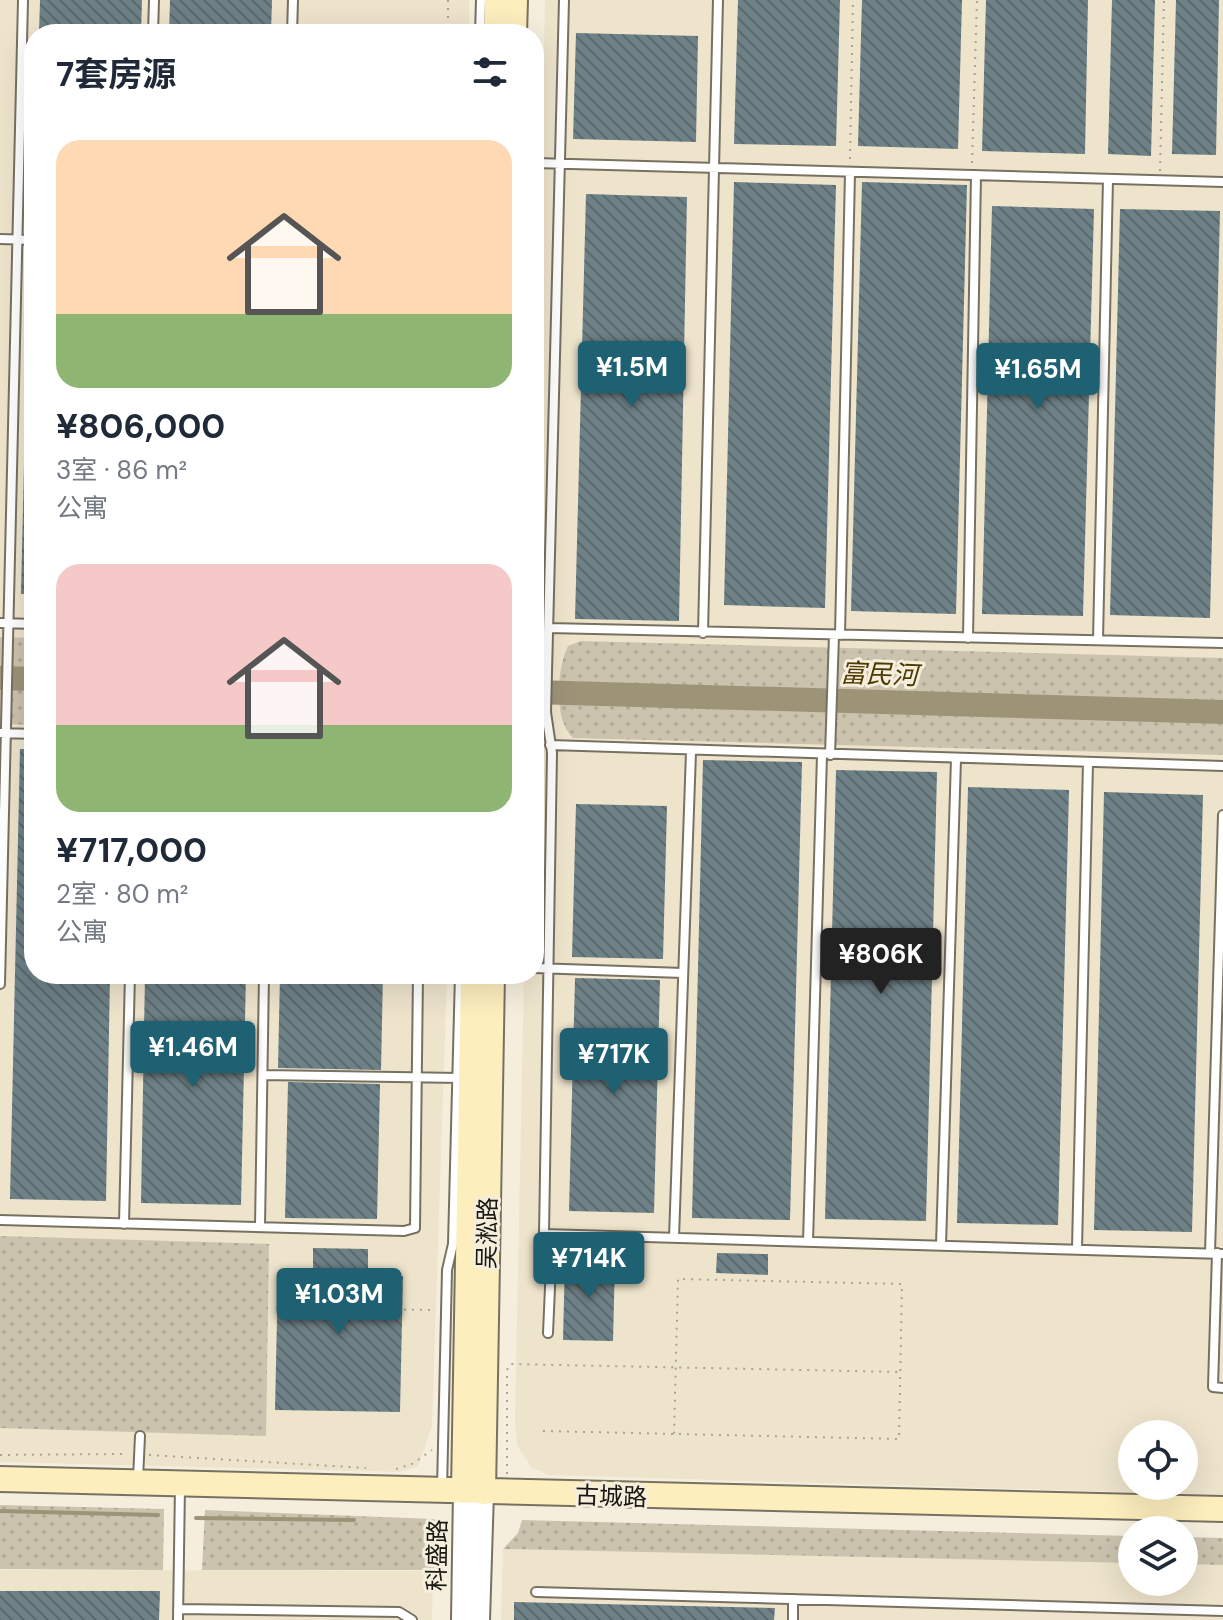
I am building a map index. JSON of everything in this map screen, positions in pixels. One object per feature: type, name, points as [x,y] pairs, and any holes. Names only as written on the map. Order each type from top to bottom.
[{"type":"main road","points":[[496,24],[497,0]]},
{"type":"main road","points":[[514,24],[515,0]]},
{"type":"main road","name":"吴淞路","points":[[469,1496],[473,984]]},
{"type":"main road","name":"吴淞路","points":[[473,1078],[490,984]]},
{"type":"main road","name":"古城路","points":[[0,1479],[138,1483],[180,1490]]},
{"type":"main road","name":"古城路","points":[[0,1491],[180,1490],[1223,1509]]},
{"type":"main road","name":"古城路","points":[[469,1496],[1223,1520]]},
{"type":"street","name":"科盛路","points":[[462,1620],[469,1496]]},
{"type":"street","name":"科盛路","points":[[469,1496],[479,1620]]},
{"type":"lane","points":[[0,984],[4,734],[8,706],[9,642],[5,623],[23,0]]},
{"type":"lane","points":[[153,24],[154,0]]},
{"type":"lane","points":[[292,24],[293,0]]},
{"type":"lane","points":[[480,24],[481,0]]},
{"type":"lane","points":[[548,1333],[551,1265],[544,1234],[550,745],[546,712],[564,0]]},
{"type":"lane","points":[[703,633],[718,0]]},
{"type":"lane","points":[[544,163],[1223,182]]},
{"type":"lane","points":[[808,1242],[826,755],[831,730],[837,635],[850,172]]},
{"type":"lane","points":[[968,638],[974,175]]},
{"type":"lane","points":[[1098,640],[1108,179]]},
{"type":"lane","points":[[0,239],[24,240]]},
{"type":"lane","points":[[548,628],[1223,643]]},
{"type":"lane","points":[[550,745],[691,752],[1223,766]]},
{"type":"lane","points":[[674,1238],[691,752]]},
{"type":"lane","points":[[941,1245],[956,759]]},
{"type":"lane","points":[[1077,1249],[1088,762]]},
{"type":"lane","points":[[1223,815],[1213,1387],[1223,1388]]},
{"type":"lane","points":[[544,968],[683,973]]},
{"type":"lane","points":[[124,1224],[130,984]]},
{"type":"lane","points":[[260,1227],[264,984]]},
{"type":"lane","points":[[0,1220],[404,1231],[415,1228],[418,984]]},
{"type":"lane","points":[[461,984],[473,1078],[453,1244],[447,1270],[443,1447],[469,1496]]},
{"type":"lane","points":[[263,1075],[473,1078]]},
{"type":"lane","points":[[544,1234],[1217,1253]]},
{"type":"lane","points":[[138,1483],[140,1436]]},
{"type":"lane","points":[[178,1620],[180,1490]]},
{"type":"lane","points":[[536,1592],[1223,1611]]},
{"type":"lane","points":[[793,1599],[793,1620]]},
{"type":"lane","points":[[178,1609],[399,1612],[412,1620]]},
{"type":"lane","points":[[1175,1620],[1176,1610]]},
{"type":"path","points":[[448,0],[448,24]]},
{"type":"path","points":[[850,172],[853,0]]},
{"type":"path","points":[[974,175],[977,0]]},
{"type":"path","points":[[1160,180],[1164,0]]},
{"type":"path","points":[[543,1431],[674,1434],[899,1439],[902,1284],[678,1279],[674,1434]]},
{"type":"path","points":[[276,1308],[446,1310]]},
{"type":"path","points":[[469,1496],[510,1364],[901,1372]]},
{"type":"path","points":[[393,1469],[405,1467],[430,1450],[443,1447]]},
{"type":"path","points":[[0,1455],[139,1454],[372,1469]]},
{"type":"shaded area","points":[[0,0],[469,0],[469,24],[24,24],[24,984],[447,984],[432,1426],[418,1467],[399,1472],[0,1462]]},
{"type":"shaded area","points":[[545,0],[1223,0],[1223,1495],[1198,1494],[1198,1420],[1118,1420],[1118,1492],[549,1475],[531,1467],[517,1445],[524,984],[544,984]]},
{"type":"shaded area","points":[[0,637],[24,638],[24,725],[0,724]]},
{"type":"shaded area","points":[[581,641],[1223,658],[1223,755],[573,738],[562,719],[559,680],[568,646]]},
{"type":"shaded area","points":[[0,1236],[269,1244],[266,1436],[0,1428]]},
{"type":"shaded area","points":[[0,1505],[164,1509],[163,1570],[0,1569]]},
{"type":"shaded area","points":[[205,1510],[434,1519],[442,1529],[444,1570],[202,1570]]},
{"type":"shaded area","points":[[522,1520],[1118,1536],[1118,1563],[503,1549],[518,1533]]},
{"type":"shaded area","points":[[1198,1537],[1223,1538],[1223,1565],[1198,1564]]},
{"type":"shaded area","points":[[503,1549],[1118,1563],[1118,1596],[1198,1596],[1198,1564],[1223,1565],[1223,1620],[501,1620]]},
{"type":"shaded area","points":[[0,1570],[433,1571],[432,1620],[0,1620]]},
{"type":"building","points":[[40,0],[142,0],[141,24],[39,24]]},
{"type":"building","points":[[170,0],[272,0],[271,24],[169,24]]},
{"type":"building","points":[[738,0],[840,0],[836,146],[734,144]]},
{"type":"building","points":[[862,0],[962,0],[958,149],[858,146]]},
{"type":"building","points":[[986,0],[1088,0],[1085,154],[982,151]]},
{"type":"building","points":[[1112,0],[1155,0],[1151,156],[1108,154]]},
{"type":"building","points":[[1176,0],[1219,0],[1216,155],[1172,154]]},
{"type":"building","points":[[576,33],[698,36],[696,142],[573,139]]},
{"type":"building","points":[[734,182],[836,185],[825,608],[724,605]]},
{"type":"building","points":[[862,182],[967,185],[956,614],[851,611]]},
{"type":"building","points":[[586,194],[687,197],[679,621],[575,619]]},
{"type":"building","points":[[992,206],[1094,209],[1083,616],[982,614]]},
{"type":"building","points":[[1120,209],[1220,211],[1210,618],[1110,615]]},
{"type":"building","points":[[24,464],[24,594],[21,594]]},
{"type":"building","points":[[20,749],[24,749],[24,984],[110,984],[106,1201],[10,1199]]},
{"type":"building","points":[[703,760],[802,762],[790,1220],[692,1218]]},
{"type":"building","points":[[836,770],[937,772],[926,1221],[825,1219]]},
{"type":"building","points":[[968,787],[1069,790],[1058,1225],[957,1223]]},
{"type":"building","points":[[1104,792],[1203,795],[1192,1232],[1094,1230]]},
{"type":"building","points":[[576,804],[667,806],[663,959],[572,957]]},
{"type":"building","points":[[575,978],[660,980],[654,1213],[569,1211]]},
{"type":"building","points":[[145,984],[246,984],[241,1205],[141,1203]]},
{"type":"building","points":[[280,984],[383,984],[381,1070],[278,1068]]},
{"type":"building","points":[[288,1082],[380,1084],[377,1219],[285,1218]]},
{"type":"building","points":[[313,1248],[368,1249],[368,1275],[403,1276],[400,1412],[275,1410],[278,1272],[313,1273]],"holes":[[[316,1297],[364,1298],[364,1320],[315,1319]]]},
{"type":"building","points":[[717,1253],[768,1254],[768,1275],[716,1273]]},
{"type":"building","points":[[565,1258],[615,1260],[613,1341],[563,1340]]},
{"type":"building","points":[[0,1591],[160,1591],[159,1620],[0,1620]]},
{"type":"building","points":[[514,1602],[775,1608],[774,1620],[514,1620]]},
{"type":"waterway","name":"富民河","points":[[0,678],[24,679]]},
{"type":"waterway","name":"富民河","points":[[544,692],[1223,712]]},
{"type":"waterway","points":[[0,1511],[158,1515]]},
{"type":"waterway","points":[[196,1518],[354,1520]]}]
